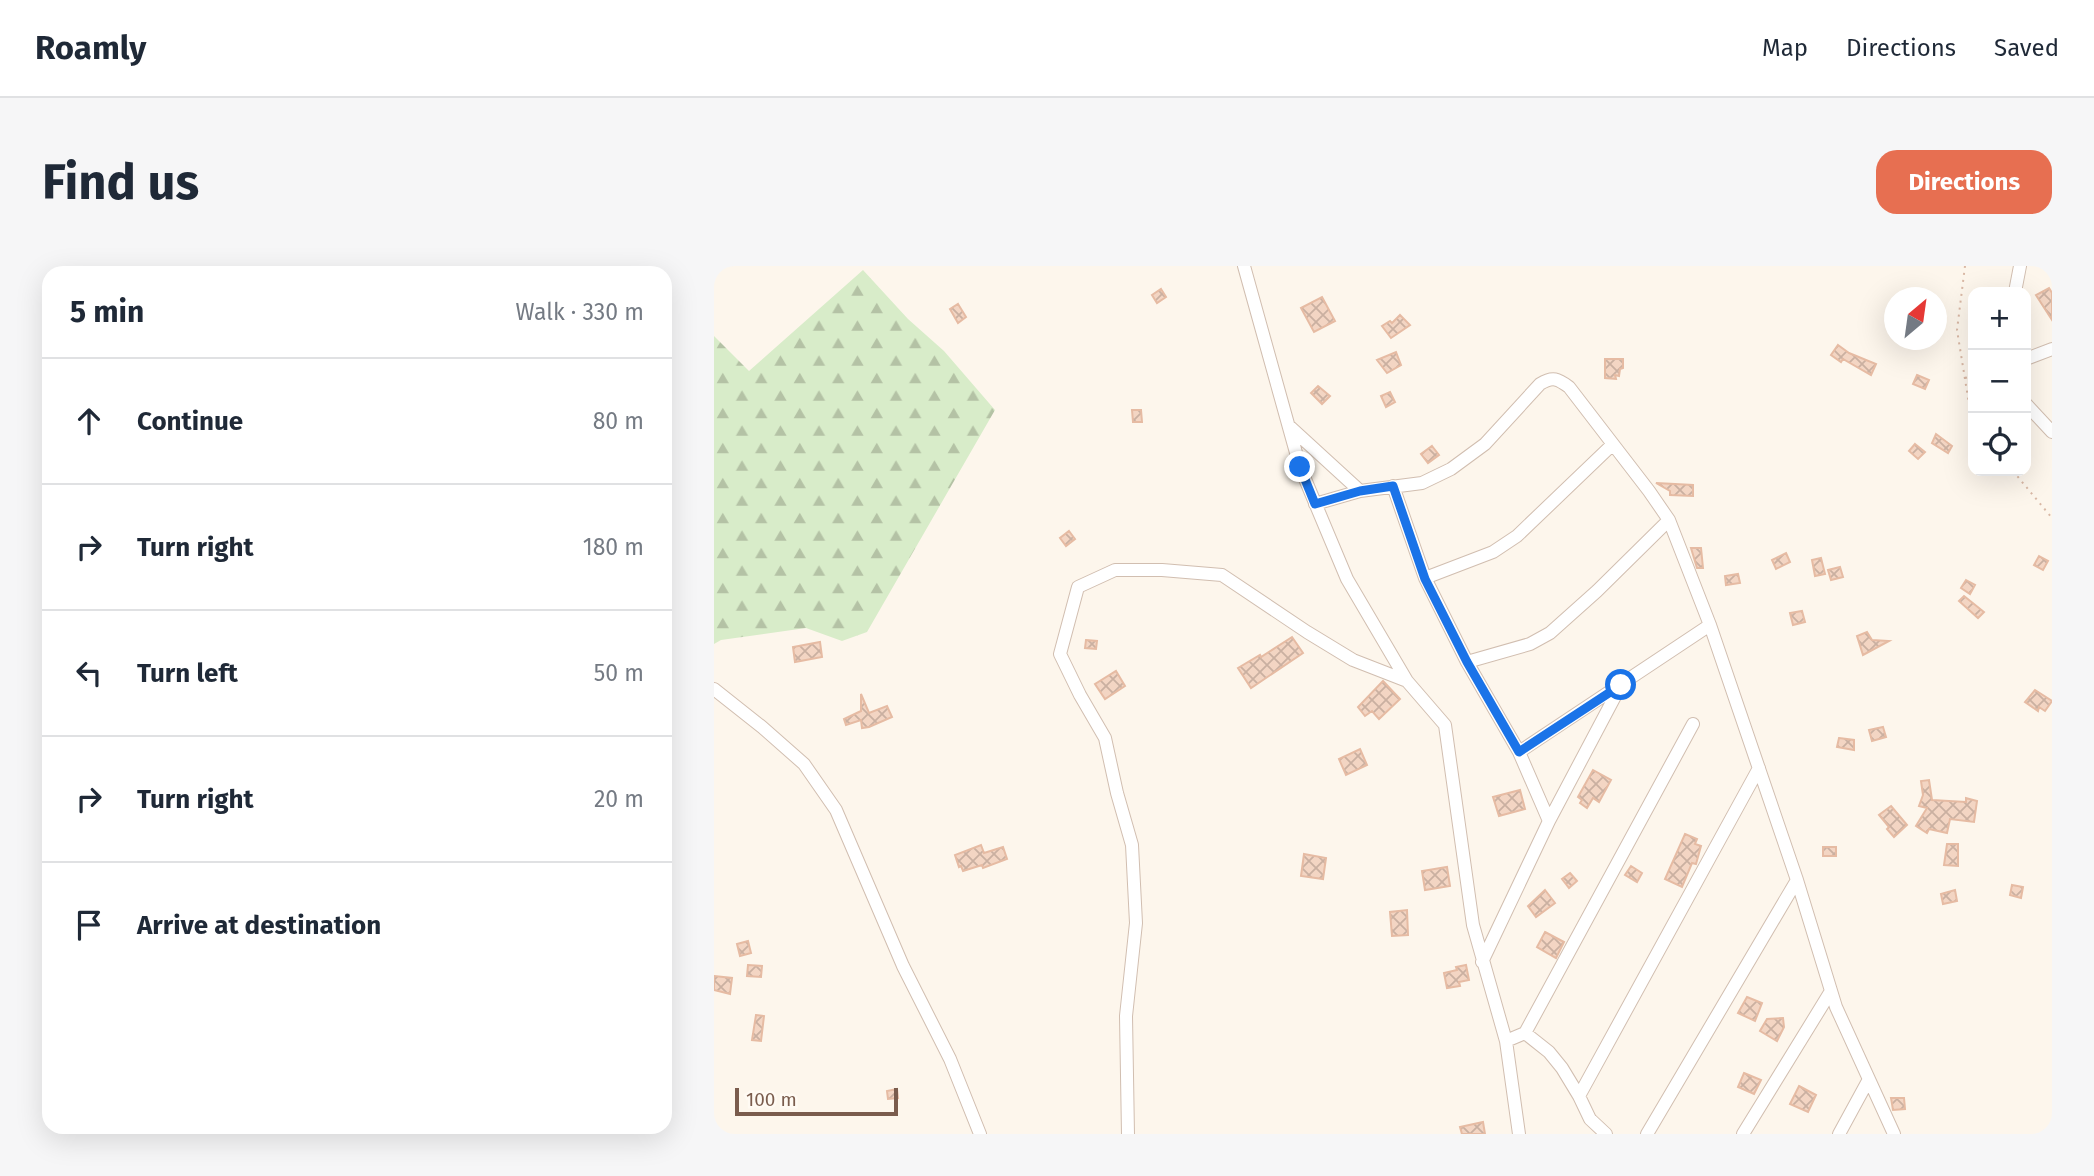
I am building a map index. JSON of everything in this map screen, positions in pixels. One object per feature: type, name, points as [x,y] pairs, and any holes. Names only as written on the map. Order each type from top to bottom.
[{"type":"street","points":[[1244,266],[1300,467],[1347,579],[1407,681],[1445,725],[1473,925],[1506,1041],[1519,1134]]},
{"type":"street","points":[[2016,287],[2020,266]]},
{"type":"street","points":[[2031,357],[2052,349]]},
{"type":"street","points":[[1315,504],[1360,491],[1422,483],[1451,469],[1485,444],[1541,384],[1550,378],[1558,379],[1569,387],[1669,520],[1710,625],[1797,880],[1831,991],[1894,1134]]},
{"type":"street","points":[[2031,409],[2052,432]]},
{"type":"street","points":[[1289,426],[1360,491]]},
{"type":"street","points":[[1425,579],[1493,552],[1517,536],[1613,444]]},
{"type":"street","points":[[1393,486],[1425,579],[1467,662],[1519,752],[1549,821]]},
{"type":"street","points":[[1467,662],[1530,644],[1550,633],[1669,520]]},
{"type":"street","points":[[1128,1134],[1126,1016],[1136,923],[1132,845],[1105,738],[1060,654],[1078,587],[1115,570],[1162,570],[1222,575],[1353,660],[1407,681]]},
{"type":"street","points":[[1519,752],[1710,625]]},
{"type":"street","points":[[1482,962],[1549,821],[1621,685]]},
{"type":"street","points":[[714,689],[804,764],[836,810],[903,966],[950,1059],[980,1134]]},
{"type":"street","points":[[1506,1041],[1525,1033],[1693,724]]},
{"type":"street","points":[[1579,1096],[1759,768]]},
{"type":"street","points":[[1647,1134],[1797,880]]},
{"type":"street","points":[[1743,1134],[1831,991]]},
{"type":"street","points":[[1525,1033],[1549,1052],[1562,1068],[1590,1119],[1606,1134]]},
{"type":"street","points":[[1839,1134],[1869,1079]]},
{"type":"street","points":[[1585,1134],[1590,1119]]},
{"type":"path","points":[[1965,266],[1957,330],[1971,413]]},
{"type":"path","points":[[2017,476],[2052,518]]},
{"type":"green space","points":[[863,270],[908,319],[944,351],[995,410],[867,632],[842,641],[806,628],[721,640],[714,644],[714,336],[749,371]]},
{"type":"building","points":[[2049,288],[2052,293],[2052,320],[2036,295]]},
{"type":"building","points":[[1161,289],[1166,297],[1157,303],[1152,295]]},
{"type":"building","points":[[1322,297],[1335,321],[1314,332],[1301,308]]},
{"type":"building","points":[[958,304],[966,317],[958,323],[950,309]]},
{"type":"building","points":[[1400,315],[1410,325],[1391,338],[1382,326],[1390,321],[1392,323]]},
{"type":"building","points":[[1838,345],[1849,353],[1876,364],[1871,375],[1831,355]]},
{"type":"building","points":[[1396,352],[1401,365],[1387,373],[1377,360]]},
{"type":"building","points":[[1605,359],[1623,359],[1623,368],[1620,369],[1619,376],[1615,375],[1616,379],[1605,378]]},
{"type":"building","points":[[1917,375],[1929,380],[1925,389],[1913,384]]},
{"type":"building","points":[[1318,386],[1330,396],[1322,404],[1311,393]]},
{"type":"building","points":[[1390,392],[1395,402],[1386,407],[1381,396]]},
{"type":"building","points":[[1132,410],[1141,410],[1142,422],[1133,422]]},
{"type":"building","points":[[1936,434],[1952,446],[1948,453],[1932,443]]},
{"type":"building","points":[[1915,444],[1925,452],[1918,459],[1909,451]]},
{"type":"building","points":[[1432,446],[1439,455],[1428,463],[1421,454]]},
{"type":"building","points":[[1656,483],[1693,485],[1693,496],[1670,495],[1670,491]]},
{"type":"building","points":[[1069,531],[1075,539],[1066,546],[1060,538]]},
{"type":"building","points":[[1691,548],[1701,548],[1703,568],[1697,568]]},
{"type":"building","points":[[1786,553],[1790,562],[1776,569],[1772,560]]},
{"type":"building","points":[[2039,556],[2048,561],[2043,570],[2034,565]]},
{"type":"building","points":[[1821,558],[1825,574],[1815,576],[1812,560]]},
{"type":"building","points":[[1840,567],[1843,577],[1831,580],[1828,570]]},
{"type":"building","points":[[1738,574],[1740,583],[1726,585],[1725,576]]},
{"type":"building","points":[[1966,580],[1975,585],[1970,594],[1961,588]]},
{"type":"building","points":[[1964,596],[1984,612],[1978,618],[1959,601]]},
{"type":"building","points":[[1802,611],[1805,622],[1793,625],[1790,613]]},
{"type":"building","points":[[1867,632],[1872,640],[1889,641],[1863,655],[1857,636]]},
{"type":"building","points":[[1292,637],[1303,653],[1251,688],[1238,668]]},
{"type":"building","points":[[1086,640],[1097,641],[1096,649],[1085,648]]},
{"type":"building","points":[[820,642],[822,657],[795,662],[793,647]]},
{"type":"building","points":[[1116,671],[1125,686],[1105,699],[1095,684]]},
{"type":"building","points":[[1383,681],[1400,699],[1379,719],[1372,711],[1365,716],[1358,707]]},
{"type":"building","points":[[2035,690],[2052,701],[2045,711],[2039,707],[2038,711],[2025,702]]},
{"type":"building","points":[[861,694],[869,713],[887,706],[892,717],[869,727],[862,728],[861,720],[846,725],[844,719],[861,711]]},
{"type":"building","points":[[1883,727],[1886,737],[1872,741],[1869,730]]},
{"type":"building","points":[[1839,738],[1854,740],[1854,750],[1837,747]]},
{"type":"building","points":[[1360,749],[1367,765],[1346,775],[1339,759]]},
{"type":"building","points":[[1593,770],[1611,780],[1599,802],[1593,798],[1587,808],[1580,803],[1582,800],[1578,797]]},
{"type":"building","points":[[1929,780],[1932,800],[1966,802],[1966,798],[1977,801],[1974,822],[1950,819],[1947,833],[1929,829],[1927,833],[1916,826],[1927,808],[1919,806],[1923,795],[1921,781]]},
{"type":"building","points":[[1520,790],[1525,809],[1499,816],[1493,797]]},
{"type":"building","points":[[1891,806],[1907,825],[1894,837],[1879,815]]},
{"type":"building","points":[[1685,834],[1697,839],[1695,844],[1701,846],[1696,864],[1692,863],[1682,887],[1665,879]]},
{"type":"building","points":[[1947,844],[1958,844],[1958,866],[1944,865]]},
{"type":"building","points":[[981,845],[984,853],[1003,847],[1007,859],[983,868],[982,865],[963,871],[955,855]]},
{"type":"building","points":[[1823,847],[1836,847],[1836,856],[1823,856]]},
{"type":"building","points":[[1304,854],[1326,858],[1323,879],[1301,876]]},
{"type":"building","points":[[1631,866],[1642,873],[1637,882],[1625,875]]},
{"type":"building","points":[[1447,867],[1450,886],[1425,890],[1422,871]]},
{"type":"building","points":[[1570,873],[1577,881],[1569,888],[1562,879]]},
{"type":"building","points":[[2012,885],[2023,887],[2021,898],[2010,895]]},
{"type":"building","points":[[1545,890],[1555,903],[1536,917],[1528,906]]},
{"type":"building","points":[[1955,890],[1957,901],[1943,904],[1941,894]]},
{"type":"building","points":[[1407,910],[1408,935],[1392,936],[1390,912]]},
{"type":"building","points":[[1545,932],[1564,942],[1556,958],[1537,947]]},
{"type":"building","points":[[748,941],[751,953],[740,956],[737,944]]},
{"type":"building","points":[[748,965],[762,966],[761,977],[747,976]]},
{"type":"building","points":[[1466,965],[1469,980],[1459,982],[1460,986],[1447,988],[1444,973]]},
{"type":"building","points":[[714,976],[732,978],[730,994],[714,990]]},
{"type":"building","points":[[1747,997],[1762,1003],[1755,1021],[1738,1013]]},
{"type":"building","points":[[756,1015],[764,1016],[761,1041],[752,1040]]},
{"type":"building","points":[[1783,1018],[1784,1027],[1777,1041],[1760,1031],[1767,1019]]},
{"type":"building","points":[[1744,1073],[1761,1080],[1754,1094],[1738,1087]]},
{"type":"building","points":[[1799,1086],[1816,1095],[1808,1112],[1790,1104]]},
{"type":"building","points":[[897,1089],[898,1098],[888,1099],[887,1091]]},
{"type":"building","points":[[1891,1098],[1904,1098],[1905,1109],[1893,1110]]},
{"type":"building","points":[[1483,1122],[1485,1134],[1462,1134],[1460,1127]]},
{"type":"route","points":[[1300,467],[1315,504],[1360,491],[1393,486],[1425,579],[1467,662],[1519,752],[1621,685]]}]
